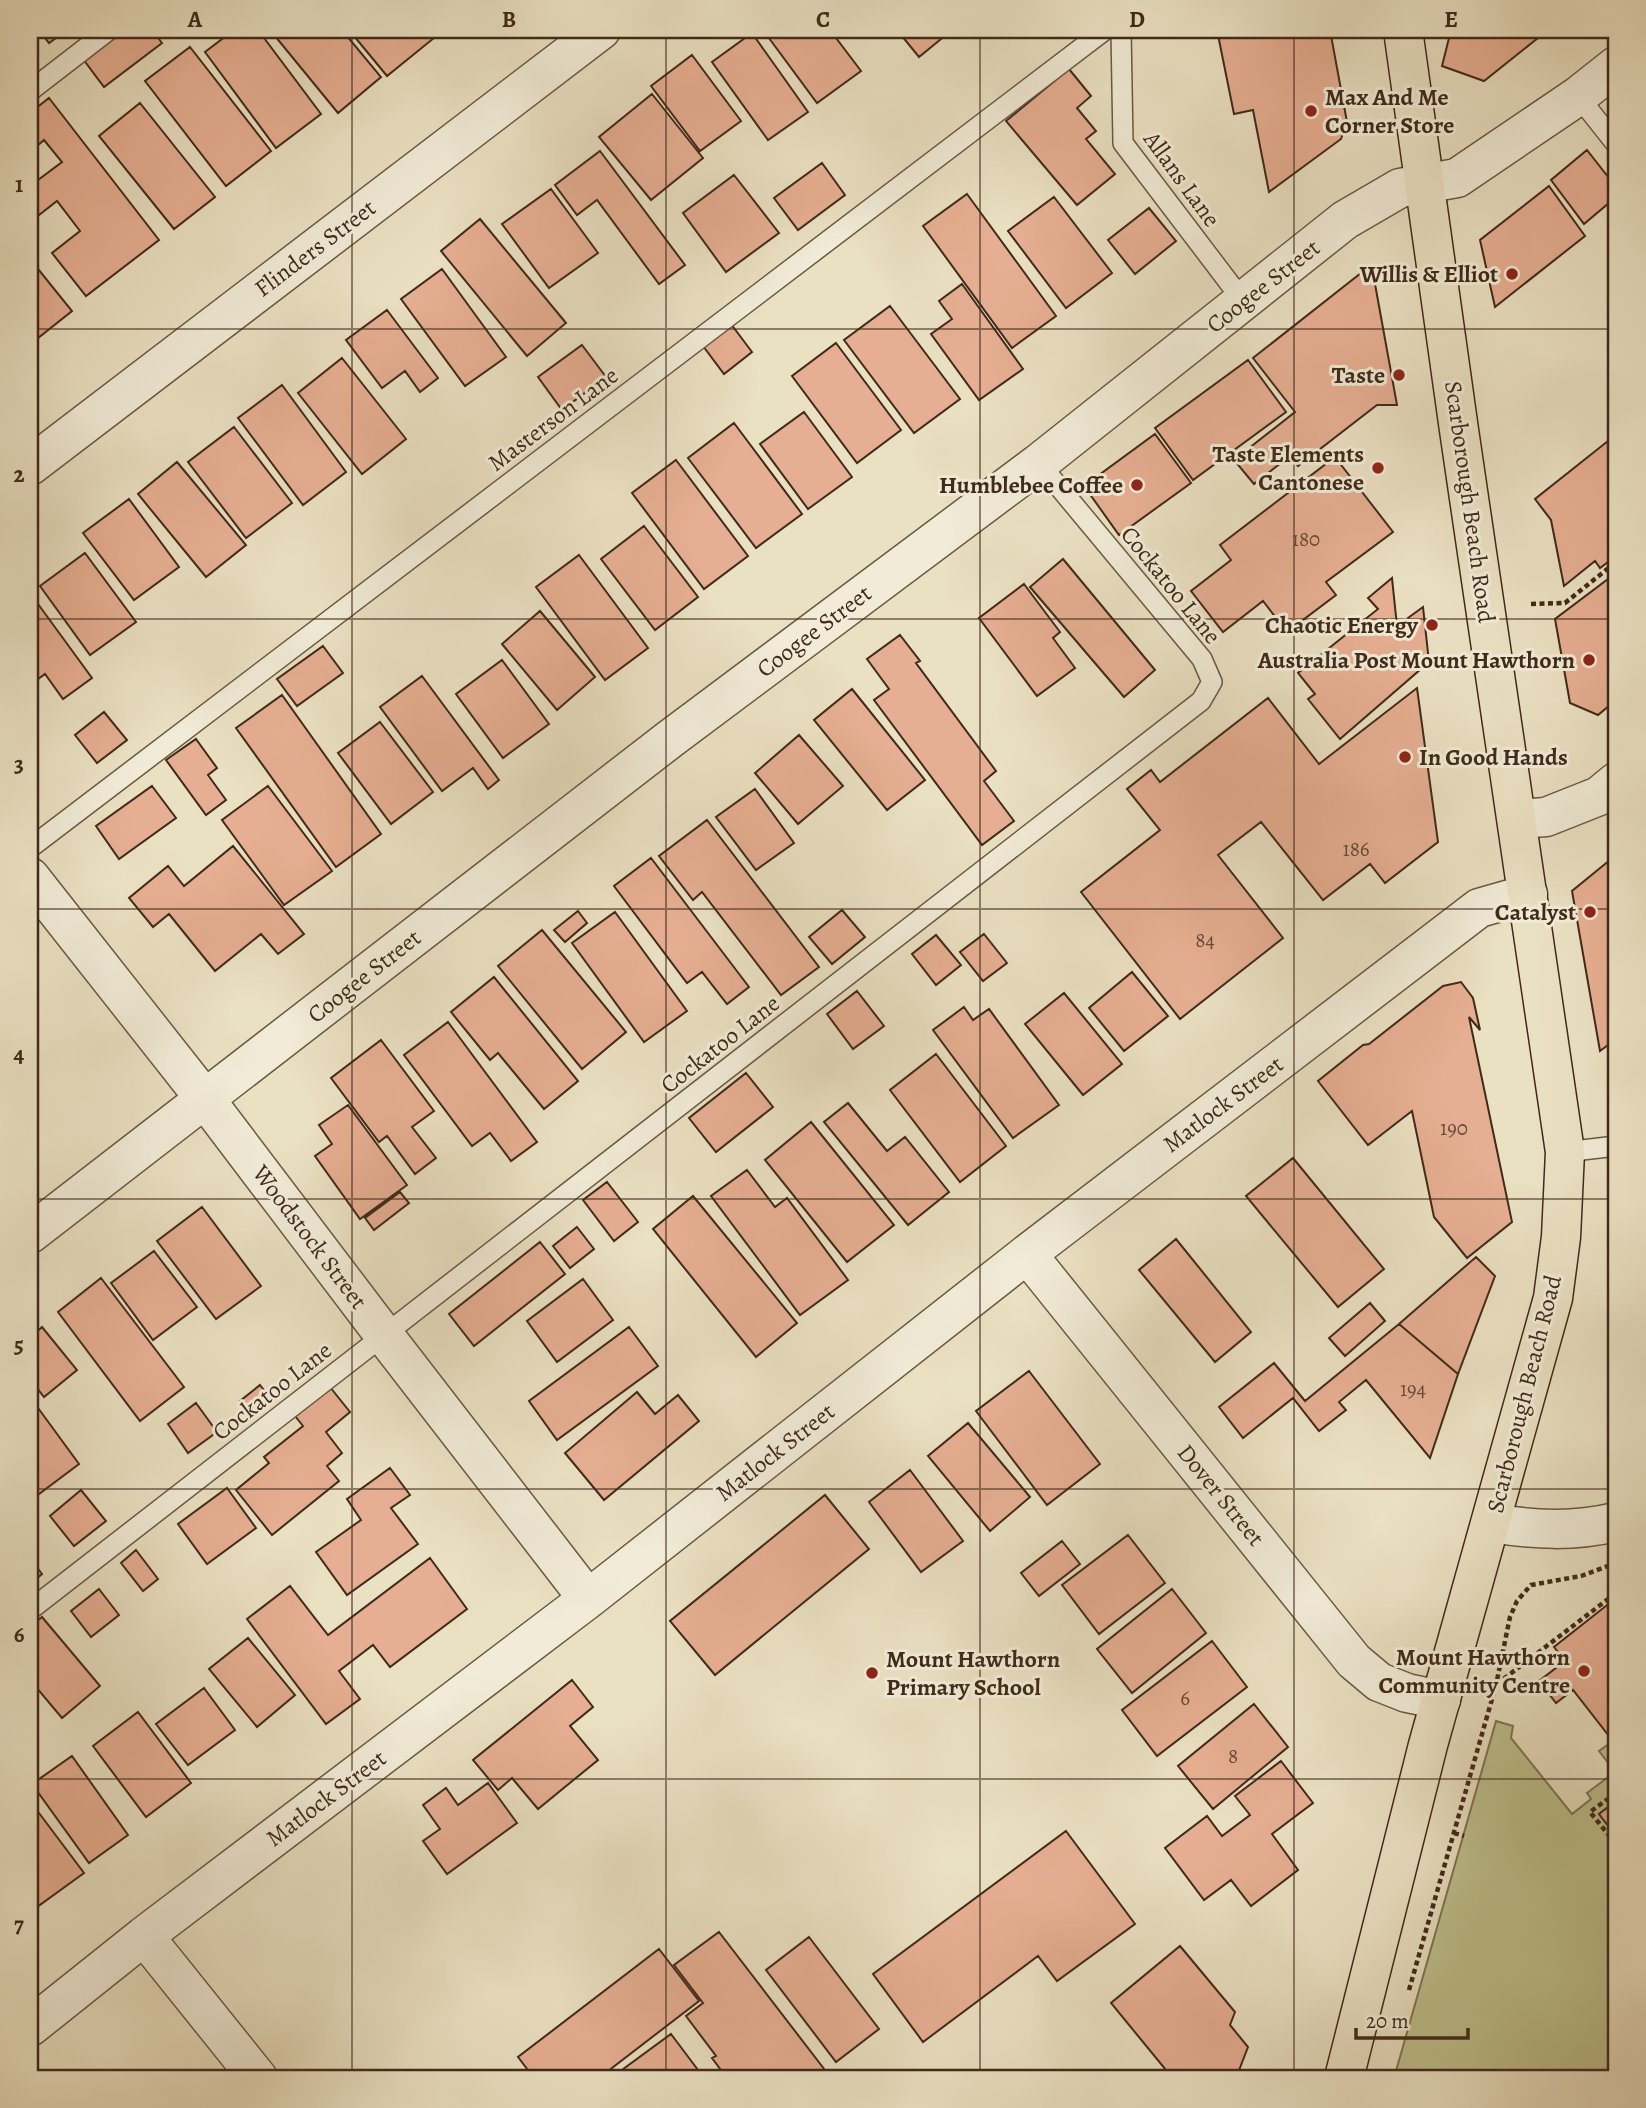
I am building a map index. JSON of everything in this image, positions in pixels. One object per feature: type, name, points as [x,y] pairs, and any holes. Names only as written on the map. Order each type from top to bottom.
[{"type":"main road","name":"Scarborough Beach Road","points":[[1344,2078],[1441,1700],[1553,1298],[1561,1237],[1565,1152],[1403,30]]},
{"type":"street","name":"Flinders Street","points":[[30,466],[601,30]]},
{"type":"street","name":"Coogee Street","points":[[30,1234],[670,739],[1039,463],[1345,220],[1400,188],[1457,178],[1578,96],[1616,66]]},
{"type":"street","points":[[1517,819],[1546,817],[1599,796],[1616,782]]},
{"type":"street","name":"Woodstock Street","points":[[30,877],[205,1099],[588,1599]]},
{"type":"street","name":"Matlock Street","points":[[30,2027],[144,1936],[588,1599],[1027,1254],[1479,908],[1528,894]]},
{"type":"street","name":"Dover Street","points":[[1027,1254],[1354,1661],[1379,1682],[1407,1693],[1441,1700]]},
{"type":"street","points":[[1491,1523],[1530,1529],[1579,1529],[1616,1522]]},
{"type":"street","points":[[144,1936],[258,2078]]},
{"type":"lane","points":[[30,90],[109,30]]},
{"type":"lane","name":"Masterson Lane","points":[[30,848],[1105,30]]},
{"type":"lane","name":"Allans Lane","points":[[1121,30],[1123,143],[1243,302]]},
{"type":"lane","points":[[1578,96],[1616,144]]},
{"type":"lane","name":"Cockatoo Lane","points":[[30,1610],[1201,701],[1212,682],[1202,659],[1039,463]]},
{"type":"lane","points":[[1565,1152],[1616,1146]]},
{"type":"path","points":[[1531,604],[1564,603],[1616,562]]},
{"type":"path","points":[[1406,2001],[1496,1685],[1510,1617],[1523,1592],[1531,1585],[1581,1576],[1616,1563]]},
{"type":"path","points":[[1496,1685],[1616,1593]]},
{"type":"path","points":[[1481,1739],[1490,1742]]},
{"type":"path","points":[[1616,1793],[1591,1812],[1616,1844]]},
{"type":"path","points":[[1454,1833],[1464,1836]]},
{"type":"green space","points":[[1496,1721],[1513,1726],[1511,1738],[1572,1814],[1591,1799],[1587,1793],[1615,1772],[1599,1751],[1613,1741],[1616,1745],[1616,1801],[1599,1814],[1616,1836],[1616,2078],[1394,2078]]},
{"type":"building","points":[[39,30],[67,30],[49,43]]},
{"type":"building","points":[[122,30],[152,30],[162,43],[104,87],[83,59]]},
{"type":"building","points":[[234,30],[258,30],[321,114],[276,148],[205,52]]},
{"type":"building","points":[[270,30],[342,30],[381,77],[338,113]]},
{"type":"building","points":[[349,30],[427,30],[434,38],[387,76]]},
{"type":"building","points":[[763,30],[830,30],[861,71],[817,103]]},
{"type":"building","points":[[897,30],[952,30],[919,57]]},
{"type":"building","points":[[1217,30],[1330,30],[1347,122],[1341,139],[1269,192],[1253,110],[1234,114]]},
{"type":"building","points":[[1451,30],[1548,30],[1484,81],[1442,66]]},
{"type":"building","points":[[752,33],[808,112],[768,140],[712,62]]},
{"type":"building","points":[[190,47],[271,151],[226,186],[145,81]]},
{"type":"building","points":[[692,55],[741,121],[700,151],[651,86]]},
{"type":"building","points":[[1069,69],[1091,96],[1077,108],[1096,131],[1086,139],[1115,174],[1077,205],[1006,121]]},
{"type":"building","points":[[652,94],[703,158],[651,200],[599,137]]},
{"type":"building","points":[[49,98],[159,240],[86,296],[52,253],[80,231],[57,201],[39,215],[30,202],[30,186],[62,162],[44,140],[30,152],[30,113]]},
{"type":"building","points":[[140,103],[215,197],[174,229],[99,136]]},
{"type":"building","points":[[1587,150],[1616,187],[1616,197],[1584,224],[1551,180]]},
{"type":"building","points":[[600,151],[685,265],[659,284],[597,200],[577,215],[555,185]]},
{"type":"building","points":[[822,163],[845,195],[798,230],[774,198]]},
{"type":"building","points":[[734,175],[779,233],[726,272],[683,213]]},
{"type":"building","name":"Willis & Elliot","points":[[1549,186],[1585,236],[1495,307],[1480,240]]},
{"type":"building","points":[[551,189],[598,253],[549,288],[502,224]]},
{"type":"building","points":[[967,194],[1056,316],[1012,348],[923,226]]},
{"type":"building","points":[[1054,197],[1112,273],[1066,308],[1008,231]]},
{"type":"building","points":[[1149,208],[1176,241],[1135,274],[1108,240]]},
{"type":"building","points":[[480,219],[566,323],[527,356],[441,251]]},
{"type":"building","points":[[30,259],[72,311],[33,342],[30,338]]},
{"type":"building","points":[[442,269],[506,357],[465,386],[401,299]]},
{"type":"building","points":[[1361,273],[1373,273],[1397,405],[1377,405],[1298,466],[1290,456],[1254,484],[1234,460],[1295,412],[1253,358]]},
{"type":"building","points":[[962,284],[1023,369],[979,400],[931,334],[952,319],[939,301]]},
{"type":"building","points":[[890,306],[960,399],[914,433],[844,340]]},
{"type":"building","points":[[387,310],[438,378],[420,392],[405,371],[382,388],[346,340]]},
{"type":"building","points":[[731,324],[752,352],[724,374],[703,346]]},
{"type":"building","points":[[836,343],[901,430],[857,463],[792,376]]},
{"type":"building","points":[[582,345],[606,377],[562,410],[538,377]]},
{"type":"building","points":[[342,358],[406,439],[362,474],[298,393]]},
{"type":"building","points":[[1248,360],[1286,412],[1193,480],[1155,428]]},
{"type":"building","points":[[282,385],[346,472],[303,505],[238,418]]},
{"type":"building","points":[[804,412],[852,477],[808,509],[760,444]]},
{"type":"building","points":[[734,423],[802,514],[756,548],[688,458]]},
{"type":"building","points":[[234,427],[292,503],[246,538],[188,462]]},
{"type":"building","name":"Humblebee Coffee","points":[[1155,434],[1191,483],[1119,535],[1084,486]]},
{"type":"building","points":[[1613,437],[1616,440],[1616,556],[1600,568],[1595,561],[1564,586],[1551,520],[1535,499]]},
{"type":"building","points":[[1335,457],[1393,532],[1326,582],[1336,595],[1287,632],[1263,601],[1223,632],[1191,591],[1231,560],[1220,545]]},
{"type":"building","points":[[676,460],[748,556],[704,589],[632,493]]},
{"type":"building","points":[[177,462],[246,545],[206,577],[138,494]]},
{"type":"building","points":[[129,499],[179,567],[134,600],[83,533]]},
{"type":"building","points":[[644,526],[698,597],[655,630],[601,559]]},
{"type":"building","points":[[85,553],[136,622],[90,655],[40,586]]},
{"type":"building","points":[[579,555],[648,648],[605,680],[536,587]]},
{"type":"building","points":[[1063,559],[1155,670],[1124,697],[1030,587]]},
{"type":"building","name":"Australia Post Mount Hawthorn","points":[[1616,573],[1616,700],[1598,715],[1570,703],[1555,619]]},
{"type":"building","points":[[1392,578],[1397,626],[1423,607],[1429,662],[1340,739],[1308,699],[1315,694],[1298,673],[1378,609],[1368,598]]},
{"type":"building","points":[[1024,584],[1060,632],[1053,638],[1075,668],[1037,696],[979,618]]},
{"type":"building","points":[[30,593],[92,678],[63,699],[45,674],[30,685]]},
{"type":"building","points":[[540,611],[595,677],[557,710],[502,644]]},
{"type":"building","points":[[900,635],[920,661],[916,663],[996,771],[984,781],[1014,821],[982,845],[874,700],[889,689],[867,659]]},
{"type":"building","points":[[323,646],[343,673],[297,706],[277,679]]},
{"type":"building","points":[[502,660],[549,724],[503,758],[456,694]]},
{"type":"building","points":[[422,676],[499,780],[488,789],[473,768],[442,791],[380,707]]},
{"type":"building","points":[[1417,688],[1438,842],[1385,883],[1370,864],[1323,900],[1261,822],[1218,855],[1283,938],[1180,1019],[1081,892],[1160,830],[1127,789],[1151,770],[1160,782],[1268,698],[1319,764]]},
{"type":"building","points":[[852,689],[925,780],[887,810],[814,720]]},
{"type":"building","points":[[282,695],[381,834],[336,867],[236,728]]},
{"type":"building","points":[[104,712],[127,740],[97,763],[75,735]]},
{"type":"building","points":[[380,722],[433,792],[391,824],[338,753]]},
{"type":"building","points":[[799,735],[843,786],[798,824],[755,773]]},
{"type":"building","points":[[196,739],[217,768],[208,775],[226,800],[206,815],[166,760]]},
{"type":"building","points":[[152,786],[176,818],[119,859],[96,826]]},
{"type":"building","points":[[268,786],[332,871],[284,905],[222,820]]},
{"type":"building","points":[[755,789],[794,843],[756,870],[716,817]]},
{"type":"building","points":[[707,820],[819,967],[781,995],[702,892],[693,900],[659,856]]},
{"type":"building","points":[[233,846],[304,934],[278,954],[261,934],[215,971],[169,914],[153,927],[129,898],[168,866],[184,886]]},
{"type":"building","points":[[1616,855],[1616,1039],[1600,1051],[1572,891]]},
{"type":"building","points":[[651,858],[749,987],[727,1004],[702,972],[687,983],[614,886]]},
{"type":"building","points":[[842,910],[865,937],[832,964],[809,937]]},
{"type":"building","points":[[578,911],[587,923],[565,942],[554,930]]},
{"type":"building","points":[[615,912],[687,1011],[644,1042],[572,943]]},
{"type":"building","points":[[542,930],[626,1032],[582,1069],[498,966]]},
{"type":"building","points":[[984,934],[1007,963],[983,981],[960,952]]},
{"type":"building","points":[[936,935],[961,965],[936,985],[912,954]]},
{"type":"building","points":[[1132,972],[1168,1016],[1124,1051],[1089,1008]]},
{"type":"building","points":[[494,977],[578,1081],[544,1109],[498,1053],[490,1060],[451,1012]]},
{"type":"building","points":[[1461,982],[1473,998],[1480,1030],[1469,1017],[1512,1222],[1467,1258],[1434,1217],[1412,1111],[1368,1145],[1318,1081],[1443,986]]},
{"type":"building","points":[[857,991],[884,1026],[853,1049],[827,1014]]},
{"type":"building","points":[[1064,993],[1122,1064],[1083,1095],[1025,1024]]},
{"type":"building","points":[[964,1007],[973,1020],[989,1009],[1059,1105],[1013,1138],[933,1030]]},
{"type":"building","points":[[448,1022],[537,1142],[511,1161],[490,1133],[472,1146],[404,1055]]},
{"type":"building","points":[[381,1040],[434,1111],[412,1127],[436,1158],[415,1174],[387,1136],[379,1142],[331,1078]]},
{"type":"building","points":[[936,1054],[1006,1146],[960,1182],[890,1090]]},
{"type":"building","points":[[746,1073],[773,1107],[716,1152],[689,1118]]},
{"type":"building","points":[[848,1103],[887,1151],[905,1137],[949,1192],[908,1225],[824,1122]]},
{"type":"building","points":[[348,1105],[407,1185],[360,1219],[315,1156],[332,1144],[319,1125]]},
{"type":"building","points":[[811,1122],[894,1225],[847,1262],[765,1160]]},
{"type":"building","points":[[1293,1158],[1384,1269],[1338,1307],[1246,1196]]},
{"type":"building","points":[[747,1170],[775,1207],[787,1198],[848,1280],[800,1315],[711,1196]]},
{"type":"building","points":[[607,1182],[638,1222],[614,1241],[583,1200]]},
{"type":"building","points":[[400,1192],[409,1203],[374,1230],[365,1218]]},
{"type":"building","points":[[693,1196],[797,1323],[756,1357],[653,1229]]},
{"type":"building","points":[[202,1207],[261,1286],[216,1319],[157,1241]]},
{"type":"building","points":[[577,1227],[594,1249],[570,1268],[553,1246]]},
{"type":"building","points":[[1176,1239],[1251,1332],[1215,1362],[1139,1270]]},
{"type":"building","points":[[540,1242],[565,1274],[474,1346],[449,1314]]},
{"type":"building","points":[[154,1251],[197,1307],[153,1340],[111,1283]]},
{"type":"building","points":[[1476,1257],[1495,1276],[1458,1374],[1399,1324]]},
{"type":"building","points":[[101,1278],[184,1387],[140,1421],[58,1312]]},
{"type":"building","points":[[583,1279],[613,1320],[557,1362],[527,1321]]},
{"type":"building","points":[[1370,1303],[1385,1321],[1345,1356],[1329,1338]]},
{"type":"building","points":[[1399,1324],[1458,1374],[1430,1458],[1366,1380],[1339,1402],[1346,1410],[1319,1431],[1293,1398],[1243,1438],[1219,1407],[1274,1363],[1305,1401]]},
{"type":"building","points":[[42,1327],[77,1370],[44,1397],[30,1379],[30,1338]]},
{"type":"building","points":[[629,1327],[658,1366],[557,1440],[529,1401]]},
{"type":"building","points":[[1029,1371],[1100,1464],[1047,1505],[976,1411]]},
{"type":"building","points":[[260,1385],[271,1399],[251,1415],[240,1401]]},
{"type":"building","points":[[330,1387],[350,1412],[326,1432],[342,1453],[327,1466],[339,1481],[272,1535],[236,1490],[269,1463],[264,1457],[303,1426],[295,1416]]},
{"type":"building","points":[[637,1392],[655,1414],[678,1395],[699,1421],[604,1500],[565,1453]]},
{"type":"building","points":[[30,1397],[79,1464],[35,1497],[30,1490]]},
{"type":"building","points":[[196,1403],[217,1432],[188,1453],[168,1424]]},
{"type":"building","points":[[968,1423],[1030,1497],[990,1531],[928,1456]]},
{"type":"building","points":[[390,1468],[410,1495],[391,1508],[418,1544],[347,1595],[316,1552],[361,1520],[347,1499]]},
{"type":"building","points":[[910,1470],[963,1541],[921,1572],[869,1502]]},
{"type":"building","points":[[227,1488],[256,1528],[207,1564],[178,1524]]},
{"type":"building","points":[[81,1490],[106,1521],[74,1546],[50,1516]]},
{"type":"building","points":[[825,1495],[869,1549],[715,1675],[670,1621]]},
{"type":"building","points":[[1128,1535],[1165,1583],[1099,1634],[1062,1585]]},
{"type":"building","points":[[1062,1541],[1080,1564],[1039,1596],[1021,1573]]},
{"type":"building","points":[[136,1550],[158,1579],[143,1591],[121,1563]]},
{"type":"building","points":[[30,1558],[42,1574],[30,1584]]},
{"type":"building","points":[[430,1558],[467,1609],[390,1667],[373,1645],[339,1671],[360,1699],[326,1724],[247,1619],[290,1586],[328,1635]]},
{"type":"building","points":[[99,1589],[119,1615],[91,1637],[71,1611]]},
{"type":"building","points":[[1172,1589],[1206,1633],[1132,1693],[1097,1649]]},
{"type":"building","name":"Mount Hawthorn Community Centre","points":[[1616,1598],[1616,1745],[1573,1690],[1556,1703],[1539,1681],[1565,1661],[1554,1647]]},
{"type":"building","points":[[42,1617],[100,1686],[62,1718],[30,1680],[30,1627]]},
{"type":"building","points":[[248,1638],[295,1695],[257,1727],[209,1669]]},
{"type":"building","points":[[1212,1641],[1247,1687],[1157,1756],[1122,1710]]},
{"type":"building","points":[[572,1680],[593,1707],[570,1726],[598,1760],[538,1809],[512,1778],[498,1790],[473,1760]]},
{"type":"building","points":[[204,1688],[235,1730],[188,1765],[156,1724]]},
{"type":"building","points":[[1254,1704],[1288,1747],[1213,1809],[1178,1766]]},
{"type":"building","points":[[138,1712],[191,1783],[146,1817],[93,1746]]},
{"type":"building","points":[[72,1756],[128,1835],[89,1863],[32,1784]]},
{"type":"building","points":[[1281,1761],[1313,1803],[1272,1834],[1298,1870],[1251,1906],[1231,1880],[1204,1900],[1165,1848],[1207,1816],[1222,1836],[1250,1815],[1235,1796]]},
{"type":"building","points":[[488,1783],[517,1823],[447,1874],[423,1841],[440,1829],[423,1805],[446,1788],[458,1805]]},
{"type":"building","points":[[30,1801],[84,1873],[37,1907],[30,1897]]},
{"type":"building","points":[[1616,1801],[1616,1836],[1599,1814]]},
{"type":"building","points":[[1066,1831],[1135,1924],[1057,1981],[1038,1956],[923,2042],[873,1974]]},
{"type":"building","points":[[719,1932],[831,2078],[727,2078],[712,2058],[716,2056],[686,2016],[703,2003],[674,1965]]},
{"type":"building","points":[[809,1937],[879,2029],[836,2062],[766,1970]]},
{"type":"building","points":[[1180,1946],[1235,2012],[1230,2025],[1248,2047],[1236,2078],[1163,2078],[1166,2070],[1111,2003]]},
{"type":"building","points":[[659,1949],[699,2001],[599,2078],[534,2078],[518,2057]]},
{"type":"building","points":[[671,2034],[704,2078],[611,2078]]},
{"type":"place","name":"Max And Me Corner Store","points":[[1311,111]]},
{"type":"place","name":"Willis & Elliot","points":[[1512,274]]},
{"type":"place","name":"Taste","points":[[1399,375]]},
{"type":"place","name":"Taste Elements Cantonese","points":[[1378,468]]},
{"type":"place","name":"Humblebee Coffee","points":[[1137,485]]},
{"type":"place","name":"Chaotic Energy","points":[[1432,625]]},
{"type":"place","name":"Australia Post Mount Hawthorn","points":[[1589,660]]},
{"type":"place","name":"In Good Hands","points":[[1405,757]]},
{"type":"place","name":"Catalyst","points":[[1590,912]]},
{"type":"place","name":"Mount Hawthorn Community Centre","points":[[1584,1671]]},
{"type":"place","name":"Mount Hawthorn Primary School","points":[[872,1673]]}]
